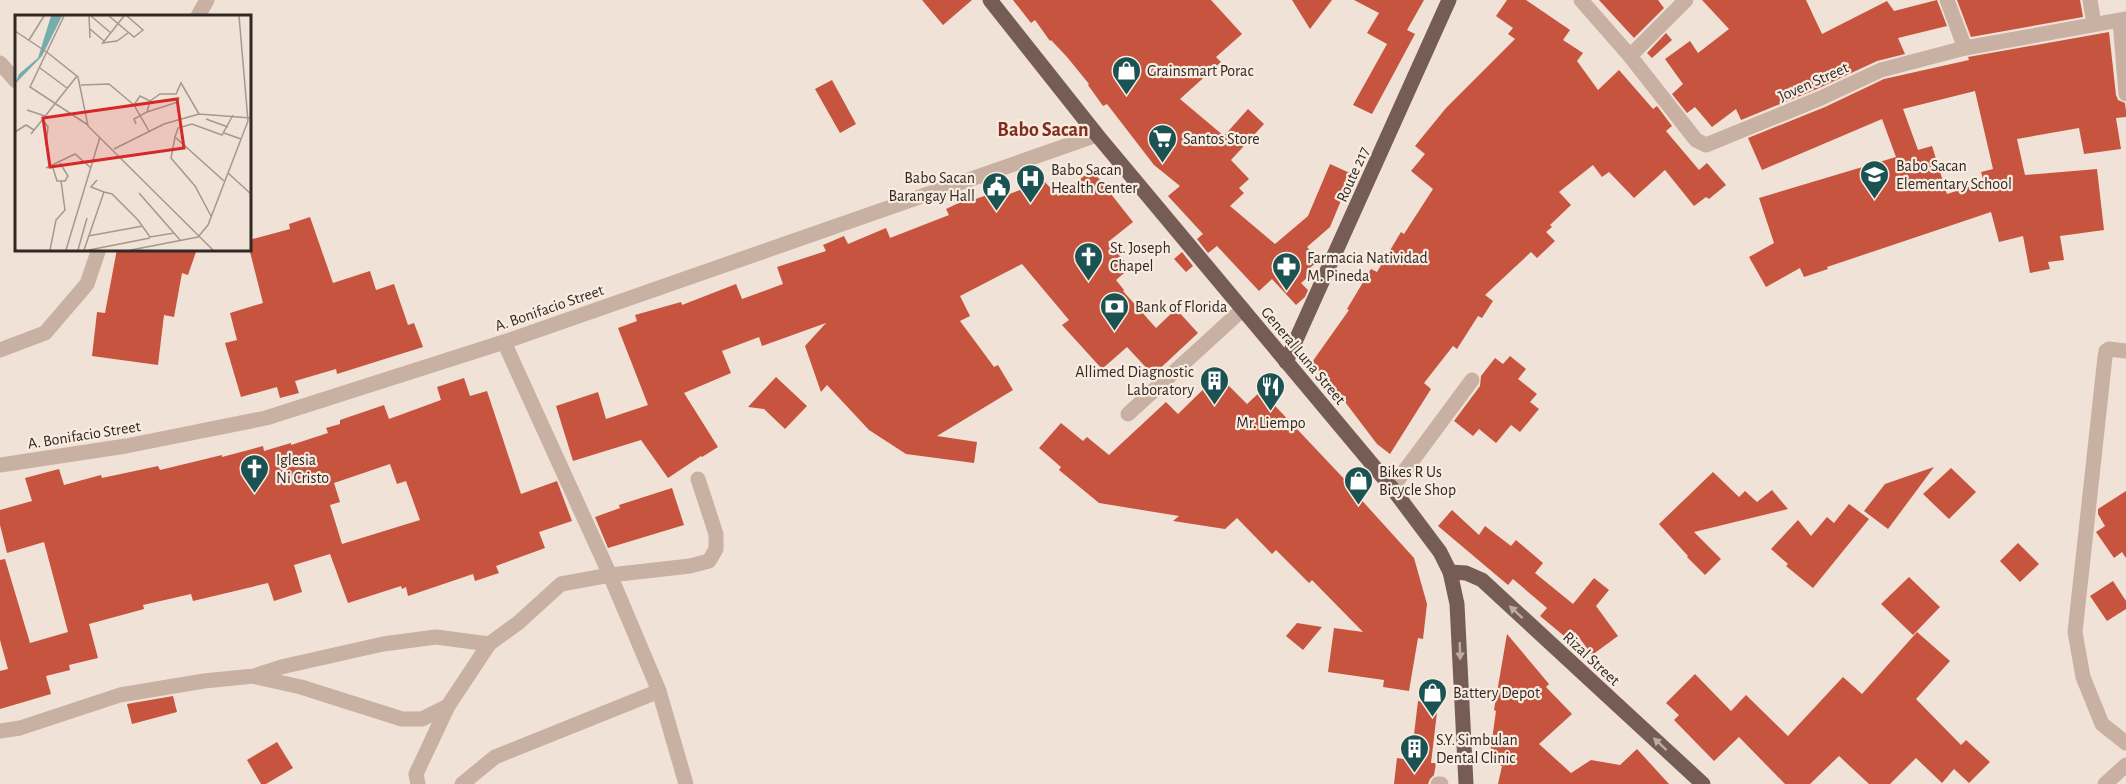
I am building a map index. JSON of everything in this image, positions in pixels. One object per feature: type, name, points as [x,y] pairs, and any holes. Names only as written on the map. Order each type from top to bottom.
[{"type":"main road","name":"General Luna Street","points":[[990,0],[1097,135],[1392,488],[1440,552],[1455,588],[1459,620],[1466,784]]},
{"type":"main road","name":"Route 217","points":[[1286,362],[1449,0]]},
{"type":"main road","name":"Rizal Street","points":[[1450,572],[1466,573],[1482,580],[1703,784]]},
{"type":"street","points":[[199,15],[207,0]]},
{"type":"street","name":"Joven Street","points":[[1581,0],[1630,56],[1696,140],[1706,145],[1821,98],[1881,70],[1965,48],[2123,20]]},
{"type":"street","points":[[1630,56],[1686,0]]},
{"type":"street","points":[[1947,0],[1965,48]]},
{"type":"street","points":[[2090,0],[2094,24]]},
{"type":"street","points":[[2123,20],[2126,94]]},
{"type":"street","points":[[0,63],[15,80]]},
{"type":"street","name":"A. Bonifacio Street","points":[[0,465],[126,446],[266,418],[504,342],[1097,135]]},
{"type":"street","points":[[0,350],[45,333],[87,284],[99,250]]},
{"type":"street","points":[[1128,414],[1243,309]]},
{"type":"street","points":[[504,342],[610,575],[659,691],[687,784]]},
{"type":"street","points":[[2126,351],[2109,349],[2106,351],[2074,632],[2083,676],[2102,724],[2126,743]]},
{"type":"street","points":[[1392,488],[1472,380]]},
{"type":"street","points":[[418,784],[416,774],[448,706],[489,644],[518,623],[561,584],[610,575],[690,566],[709,561],[716,549],[716,534],[698,479]]},
{"type":"street","points":[[0,731],[20,728],[120,695],[204,681],[254,676],[281,667],[383,644],[436,637],[489,644]]},
{"type":"street","points":[[254,676],[301,687],[402,719],[422,719],[448,706]]},
{"type":"street","points":[[462,784],[495,757],[659,691]]},
{"type":"street","points":[[2105,784],[2126,765]]},
{"type":"building","points":[[922,0],[972,0],[943,25]]},
{"type":"building","points":[[1013,0],[1211,0],[1242,34],[1216,57],[1221,62],[1180,99],[1224,136],[1248,109],[1264,124],[1231,160],[1249,179],[1239,188],[1244,193],[1230,206],[1275,244],[1308,216],[1330,164],[1352,174],[1330,227],[1307,247],[1319,260],[1310,268],[1314,272],[1301,283],[1308,290],[1305,297],[1296,305],[1272,279],[1259,291],[1217,246],[1208,253],[1197,239],[1203,234],[1168,196],[1180,186],[1154,165],[1107,104],[1103,106],[1067,57],[1050,41],[1035,20],[1031,23]]},
{"type":"building","points":[[1292,0],[1332,0],[1310,29]]},
{"type":"building","points":[[1354,0],[1424,0],[1407,30],[1415,34],[1372,114],[1353,105],[1387,44],[1367,33],[1379,13]]},
{"type":"building","points":[[1507,0],[1526,0],[1570,30],[1563,40],[1583,53],[1577,61],[1598,90],[1619,70],[1653,109],[1657,106],[1672,126],[1666,131],[1699,170],[1707,163],[1726,185],[1709,199],[1706,197],[1694,206],[1665,170],[1634,198],[1609,172],[1602,177],[1593,165],[1559,192],[1571,205],[1550,225],[1552,227],[1546,232],[1555,241],[1537,258],[1531,252],[1485,295],[1493,301],[1482,318],[1478,316],[1457,349],[1453,346],[1424,383],[1431,389],[1390,454],[1377,444],[1339,394],[1323,379],[1326,376],[1310,365],[1349,310],[1347,309],[1371,269],[1377,272],[1401,232],[1404,234],[1433,189],[1411,171],[1425,154],[1415,146],[1446,108],[1515,39],[1508,34],[1513,28],[1496,16]]},
{"type":"building","points":[[1599,0],[1658,0],[1664,8],[1634,38]]},
{"type":"building","points":[[1702,0],[1806,0],[1822,34],[1887,1],[1894,11],[1937,0],[1947,26],[1898,38],[1905,54],[1877,61],[1817,89],[1741,120],[1736,109],[1712,127],[1695,107],[1687,113],[1672,94],[1683,84],[1665,59],[1690,41],[1698,53],[1729,29]]},
{"type":"building","points":[[1957,0],[2080,0],[2083,17],[1971,37]]},
{"type":"building","points":[[2109,32],[2116,95],[2118,100],[2125,103],[2126,111],[2126,117],[2116,118],[2121,149],[2084,154],[2079,128],[2017,139],[2025,175],[2097,169],[2104,230],[2060,236],[2064,260],[2048,262],[2050,269],[2030,273],[2023,236],[1999,242],[1991,212],[1827,267],[1828,269],[1804,277],[1800,268],[1766,287],[1749,257],[1774,243],[1759,198],[1896,157],[1882,119],[1762,170],[1748,138],[1825,107],[1884,79],[1969,60],[1968,57]],"holes":[[[1975,91],[1993,169],[1981,172],[1984,182],[1947,194],[1932,146],[1918,150],[1903,109]]]},
{"type":"building","points":[[1666,33],[1672,40],[1652,58],[1647,53]]},
{"type":"building","points":[[832,80],[856,124],[840,133],[815,89]]},
{"type":"building","points":[[1092,170],[1133,222],[1108,242],[1130,268],[1116,280],[1123,291],[1156,328],[1176,309],[1198,333],[1153,375],[1127,347],[1102,369],[1062,325],[1069,320],[1022,264],[960,296],[970,316],[960,321],[994,367],[998,365],[1013,390],[937,436],[977,442],[974,463],[906,454],[869,430],[827,385],[821,392],[805,346],[826,323],[762,346],[759,337],[722,351],[731,373],[684,393],[718,447],[668,478],[641,440],[573,461],[556,406],[598,392],[606,419],[648,405],[618,328],[637,321],[635,315],[681,302],[682,305],[736,284],[742,299],[783,284],[777,267],[826,251],[823,245],[844,236],[848,244],[886,228],[890,238],[949,215],[946,209],[963,201],[964,203],[996,192],[999,198],[1044,181],[1058,196]]},
{"type":"building","points":[[310,217],[333,283],[370,271],[376,290],[394,284],[408,325],[414,323],[423,347],[337,374],[336,369],[295,381],[299,393],[280,398],[277,387],[241,397],[225,343],[237,340],[230,313],[263,303],[250,250],[250,240],[290,229],[289,224]]},
{"type":"building","points":[[117,250],[197,250],[188,275],[182,273],[174,317],[164,315],[158,365],[92,356],[97,312],[105,313]]},
{"type":"building","points":[[1182,252],[1193,266],[1186,272],[1174,259]]},
{"type":"building","points":[[1510,356],[1526,369],[1518,379],[1537,394],[1530,402],[1539,409],[1520,432],[1511,425],[1496,443],[1479,429],[1473,436],[1454,421],[1480,386],[1481,376],[1495,358],[1503,364]]},
{"type":"building","points":[[1218,375],[1247,404],[1261,391],[1348,483],[1414,558],[1427,604],[1423,639],[1418,638],[1409,691],[1383,687],[1384,680],[1328,672],[1334,628],[1363,632],[1312,580],[1309,583],[1276,550],[1272,554],[1237,518],[1225,529],[1173,521],[1179,516],[1099,503],[1059,470],[1061,467],[1039,448],[1061,423],[1083,441],[1087,437],[1109,455],[1166,402],[1178,414]]},
{"type":"building","points":[[776,377],[807,406],[785,429],[764,409],[748,407]]},
{"type":"building","points":[[464,378],[470,396],[487,391],[521,494],[557,481],[572,521],[539,532],[545,548],[496,566],[499,573],[475,581],[473,574],[408,596],[406,587],[402,589],[401,586],[348,603],[330,554],[294,565],[302,592],[274,601],[268,583],[193,601],[191,594],[143,605],[144,609],[89,624],[98,658],[69,665],[70,670],[46,676],[51,694],[0,709],[0,671],[8,669],[0,640],[0,560],[5,559],[30,643],[68,632],[44,542],[7,553],[0,525],[0,510],[32,501],[25,478],[59,469],[64,485],[101,475],[102,478],[158,466],[160,470],[263,446],[264,451],[328,433],[326,428],[340,424],[340,420],[384,405],[389,419],[441,400],[437,387]],"holes":[[[390,464],[397,484],[406,481],[420,520],[342,544],[330,505],[340,502],[334,483]]]},
{"type":"building","points":[[1934,467],[1888,529],[1864,511],[1885,484]]},
{"type":"building","points":[[1951,468],[1976,492],[1949,519],[1923,494]]},
{"type":"building","points":[[1713,472],[1739,497],[1745,491],[1757,502],[1772,490],[1788,509],[1694,532],[1721,559],[1705,575],[1659,524]]},
{"type":"building","points":[[672,488],[684,525],[608,548],[595,517],[620,508],[619,505]]},
{"type":"building","points":[[2126,491],[2126,558],[2122,552],[2114,558],[2096,532],[2105,526],[2098,514],[2098,509]]},
{"type":"building","points":[[1849,504],[1869,519],[1813,588],[1786,566],[1788,564],[1771,549],[1798,520],[1811,536],[1827,517],[1834,523]]},
{"type":"building","points":[[1452,510],[1479,535],[1485,526],[1511,546],[1516,540],[1543,563],[1535,573],[1573,604],[1594,578],[1609,590],[1596,606],[1618,636],[1592,655],[1575,632],[1569,640],[1540,616],[1547,608],[1513,579],[1508,585],[1438,526]]},
{"type":"building","points":[[2018,543],[2039,564],[2020,582],[2000,561]]},
{"type":"building","points":[[1909,577],[1940,607],[1913,635],[1881,604]]},
{"type":"building","points":[[2113,581],[2126,601],[2126,609],[2107,621],[2090,596]]},
{"type":"building","points":[[1297,623],[1322,627],[1303,650],[1286,636]]},
{"type":"building","points":[[1917,632],[1950,661],[1916,699],[1961,745],[1966,740],[1990,762],[1969,783],[1954,769],[1942,783],[1916,758],[1890,784],[1869,784],[1839,756],[1810,784],[1785,784],[1739,737],[1714,761],[1674,720],[1679,715],[1666,703],[1695,674],[1731,711],[1746,695],[1788,736],[1843,677],[1862,694]]},
{"type":"building","points":[[1507,634],[1549,684],[1546,687],[1572,714],[1539,744],[1571,773],[1591,760],[1620,765],[1637,749],[1669,784],[1498,784],[1502,766],[1489,761],[1496,711],[1494,710]]},
{"type":"building","points":[[173,696],[177,712],[132,724],[127,704]]},
{"type":"building","points":[[1418,701],[1438,704],[1431,763],[1436,763],[1434,775],[1428,784],[1394,784],[1397,758],[1411,760]]},
{"type":"building","points":[[277,742],[293,768],[266,784],[261,784],[247,760]]},
{"type":"place","name":"Grainsmart Porac","points":[[1126,96]]},
{"type":"place","name":"Santos Store","points":[[1162,164]]},
{"type":"place","name":"Babo Sacan Elementary School","points":[[1875,200]]},
{"type":"place","name":"Babo Sacan Health Center","points":[[1030,204]]},
{"type":"place","name":"Babo Sacan Barangay Hall","points":[[996,212]]},
{"type":"place","name":"St. Joseph Chapel","points":[[1089,282]]},
{"type":"place","name":"Farmacia Natividad M. Pineda","points":[[1286,292]]},
{"type":"place","name":"Bank of Florida","points":[[1114,332]]},
{"type":"place","name":"Allimed Diagnostic Laboratory","points":[[1215,406]]},
{"type":"place","name":"Mr. Liempo","points":[[1271,412]]},
{"type":"place","name":"Iglesia Ni Cristo","points":[[255,494]]},
{"type":"place","name":"Bikes R Us Bicycle Shop","points":[[1358,506]]},
{"type":"place","name":"Battery Depot","points":[[1432,718]]},
{"type":"place","name":"S.Y. Simbulan Dental Clinic","points":[[1415,774]]},
{"type":"district","name":"Babo Sacan","points":[[1043,129]]}]
